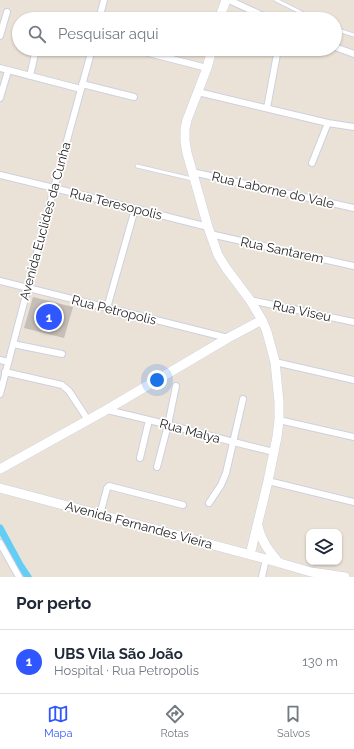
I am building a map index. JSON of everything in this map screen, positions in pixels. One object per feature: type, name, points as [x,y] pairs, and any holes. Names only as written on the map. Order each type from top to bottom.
[{"type":"main road","points":[[222,12],[226,0]]},
{"type":"main road","points":[[210,56],[187,120],[185,129],[186,147],[209,231],[218,255],[250,300],[262,320],[267,332],[275,362],[279,402],[279,420],[274,452],[250,555]]},
{"type":"main road","points":[[0,469],[262,320]]},
{"type":"main road","name":"Avenida Fernandes Vieira","points":[[0,488],[279,562],[311,572],[345,577]]},
{"type":"main road","points":[[257,525],[263,542],[279,562]]},
{"type":"street","points":[[101,12],[104,0]]},
{"type":"street","points":[[229,0],[255,12]]},
{"type":"street","points":[[0,36],[7,12]]},
{"type":"street","points":[[342,50],[354,54]]},
{"type":"street","points":[[30,76],[34,56]]},
{"type":"street","name":"Avenida Euclides da Cunha","points":[[0,394],[90,56]]},
{"type":"street","points":[[160,56],[207,68]]},
{"type":"street","points":[[267,108],[277,56]]},
{"type":"street","points":[[0,68],[30,76],[134,97]]},
{"type":"street","points":[[0,98],[8,71]]},
{"type":"street","points":[[198,92],[328,123],[354,127]]},
{"type":"street","points":[[312,163],[328,123]]},
{"type":"street","name":"Rua Teresopolis","points":[[0,175],[135,209],[209,231]]},
{"type":"street","name":"Rua Laborne do Vale","points":[[193,175],[354,208]]},
{"type":"street","points":[[107,308],[135,209]]},
{"type":"street","name":"Rua Santarem","points":[[209,231],[354,266]]},
{"type":"street","name":"Rua Petropolis","points":[[0,281],[27,289],[228,338]]},
{"type":"street","name":"Rua Viseu","points":[[250,300],[354,322]]},
{"type":"street","points":[[13,344],[62,354]]},
{"type":"street","points":[[0,360],[8,362]]},
{"type":"street","points":[[275,362],[354,380]]},
{"type":"street","points":[[5,372],[62,385],[69,391],[88,420]]},
{"type":"street","points":[[157,467],[176,386]]},
{"type":"street","points":[[209,503],[226,473],[243,399]]},
{"type":"street","name":"Rua Malya","points":[[106,410],[274,452]]},
{"type":"street","points":[[140,458],[149,420]]},
{"type":"street","points":[[279,420],[354,437]]},
{"type":"street","points":[[268,481],[354,502]]},
{"type":"street","points":[[100,515],[106,488],[109,486],[182,505]]},
{"type":"street","points":[[0,543],[19,577]]},
{"type":"street","points":[[262,577],[266,559]]},
{"type":"lane","points":[[276,0],[300,12]]},
{"type":"lane","points":[[342,31],[354,35]]},
{"type":"lane","points":[[137,166],[193,175]]},
{"type":"building","points":[[33,297],[73,307],[64,338],[24,328]]},
{"type":"waterway","points":[[0,528],[28,577]]},
{"type":"place","name":"UBS Vila São João","points":[[49,317]]}]
